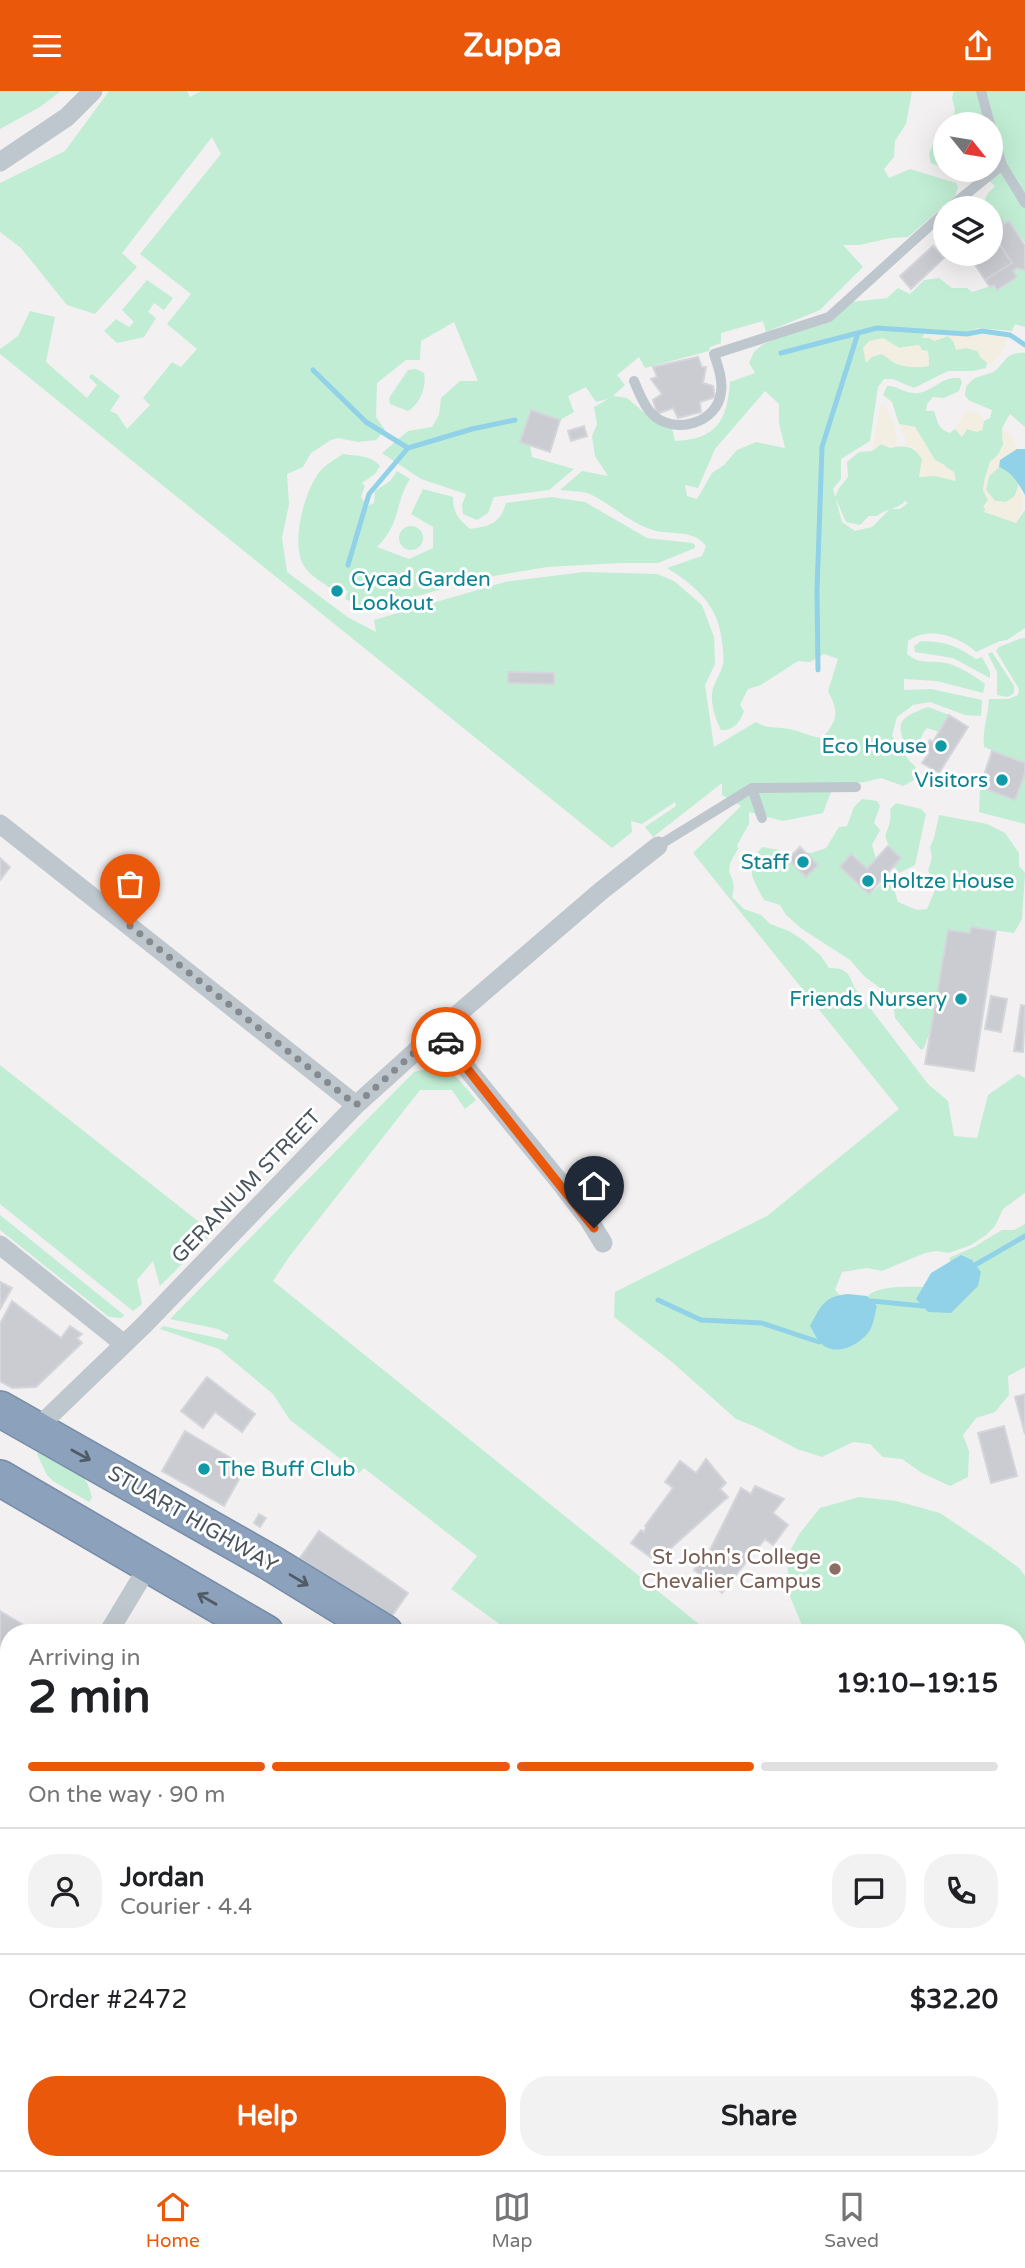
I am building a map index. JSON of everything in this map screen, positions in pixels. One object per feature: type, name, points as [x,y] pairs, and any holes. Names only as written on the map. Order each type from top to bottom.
[{"type":"highway","name":"STUART HIGHWAY","points":[[0,1409],[271,1563],[370,1624]]},
{"type":"highway","points":[[35,1430],[3,1480],[251,1624]]},
{"type":"street","points":[[0,162],[67,117],[93,91]]},
{"type":"street","points":[[0,824],[356,1105]]},
{"type":"street","name":"GERANIUM STREET","points":[[35,1430],[124,1344],[356,1105],[437,1032],[657,846]]},
{"type":"street","points":[[437,1032],[559,1181],[603,1243]]},
{"type":"street","points":[[0,1245],[124,1344]]},
{"type":"street","points":[[113,1624],[149,1565]]},
{"type":"lane","points":[[981,91],[987,112]]},
{"type":"lane","points":[[1003,167],[1025,204]]},
{"type":"lane","points":[[964,196],[981,182]]},
{"type":"lane","points":[[634,381],[643,402],[653,416],[684,426],[701,420],[713,410],[722,394],[715,354],[829,317],[933,223]]},
{"type":"lane","points":[[657,846],[752,788],[856,787]]},
{"type":"lane","points":[[752,788],[762,818]]},
{"type":"green space","points":[[0,91],[61,91],[40,107],[0,129]]},
{"type":"green space","points":[[109,91],[187,91],[190,97],[201,91],[912,91],[906,124],[895,141],[894,157],[884,169],[889,178],[910,169],[933,176],[933,182],[956,183],[958,187],[955,196],[933,196],[933,215],[908,237],[843,245],[863,267],[820,310],[766,332],[763,321],[721,333],[721,343],[710,347],[709,351],[645,368],[639,357],[617,375],[625,385],[613,396],[627,398],[654,421],[672,428],[675,441],[701,436],[710,432],[722,417],[730,382],[755,373],[749,363],[754,352],[762,345],[852,302],[887,298],[898,288],[910,294],[924,280],[939,278],[952,288],[967,288],[972,292],[994,285],[997,290],[1017,277],[1013,271],[1017,268],[1025,270],[1025,327],[1015,324],[1012,331],[978,328],[967,332],[927,329],[925,332],[934,341],[948,336],[953,341],[977,351],[987,363],[986,368],[948,371],[914,388],[893,379],[884,379],[878,387],[870,441],[841,459],[841,479],[833,489],[835,497],[848,477],[847,462],[859,452],[872,451],[881,444],[908,447],[917,453],[923,459],[919,477],[946,466],[935,460],[915,427],[899,424],[892,402],[883,395],[887,386],[919,393],[947,379],[960,378],[962,382],[959,391],[944,398],[933,397],[927,404],[926,411],[934,411],[943,429],[950,433],[955,429],[962,437],[967,429],[982,430],[984,421],[990,418],[992,410],[970,401],[965,396],[966,387],[974,379],[996,370],[1012,354],[1025,353],[1025,427],[1010,414],[1002,428],[1003,445],[998,455],[990,462],[983,490],[988,500],[983,507],[1016,523],[1025,510],[1025,628],[1007,640],[976,652],[961,641],[943,635],[925,634],[908,641],[907,654],[912,658],[950,664],[985,684],[983,693],[937,681],[904,679],[904,690],[931,689],[982,700],[981,716],[965,715],[930,702],[913,705],[897,717],[892,736],[915,766],[918,778],[903,786],[881,778],[834,784],[823,813],[783,821],[749,812],[749,824],[737,845],[729,872],[734,884],[732,897],[744,909],[789,931],[821,956],[829,968],[843,970],[848,974],[854,987],[928,1084],[948,1101],[954,1136],[977,1138],[988,1095],[1018,1074],[1025,1078],[1025,1193],[1003,1209],[995,1226],[971,1245],[949,1253],[925,1253],[882,1271],[867,1268],[842,1272],[835,1290],[848,1304],[860,1310],[869,1295],[887,1288],[959,1289],[949,1258],[1002,1230],[1014,1230],[1025,1224],[1025,1367],[1008,1376],[1009,1395],[995,1412],[976,1418],[963,1435],[969,1451],[968,1477],[950,1486],[922,1473],[902,1459],[883,1457],[870,1444],[853,1442],[822,1457],[797,1449],[736,1419],[672,1362],[614,1317],[615,1292],[767,1216],[899,1109],[693,853],[741,806],[722,795],[722,783],[653,837],[645,827],[676,806],[675,802],[642,824],[631,821],[632,832],[612,848],[0,354],[0,349],[18,336],[30,311],[55,317],[46,362],[87,398],[97,385],[89,377],[92,374],[120,396],[110,411],[117,414],[127,429],[150,405],[143,398],[172,362],[181,367],[197,349],[167,324],[191,294],[140,254],[221,154],[212,137],[122,253],[137,267],[95,314],[67,305],[21,248],[0,232],[0,183],[65,151]],"holes":[[[454,322],[478,381],[460,381],[441,398],[439,415],[432,427],[408,431],[382,453],[421,479],[466,494],[462,505],[463,514],[477,520],[488,513],[494,497],[549,490],[574,469],[532,457],[530,445],[520,441],[531,410],[560,420],[574,412],[568,396],[586,387],[596,402],[608,399],[594,407],[597,424],[592,436],[595,456],[608,476],[582,471],[560,490],[587,493],[642,526],[694,537],[706,546],[702,556],[667,568],[704,598],[720,629],[723,661],[713,687],[712,699],[721,730],[730,729],[738,722],[744,711],[740,705],[748,689],[761,685],[798,661],[810,662],[824,654],[838,659],[828,691],[834,705],[834,721],[822,738],[756,722],[714,747],[705,685],[715,664],[714,637],[702,605],[674,581],[657,574],[584,572],[505,582],[374,620],[376,632],[349,618],[287,572],[282,538],[289,504],[287,474],[303,467],[311,453],[331,440],[376,440],[385,430],[376,417],[377,383],[406,360],[420,360],[421,341]],[[883,338],[899,348],[919,345],[922,350],[928,351],[929,366],[907,366],[895,363],[881,354],[872,357]],[[765,391],[779,404],[779,423],[785,448],[756,442],[737,450],[724,465],[712,473],[697,499],[687,496],[685,485],[698,488],[715,449]],[[835,498],[846,522],[860,525],[869,516],[877,516],[890,509],[872,527],[855,531],[842,522]],[[905,501],[908,503],[900,509],[891,509]],[[508,673],[554,673],[554,683],[508,683]]]},
{"type":"green space","points":[[954,91],[1025,91],[1025,243],[1009,221],[1004,224],[1003,222],[1003,196],[986,196],[995,186],[990,182],[1003,182],[1003,112],[954,112],[952,98]]},
{"type":"green space","points":[[933,144],[933,164],[929,154]]},
{"type":"green space","points":[[147,280],[173,298],[164,310],[154,303],[148,312],[156,318],[144,337],[117,343],[104,331],[116,319],[129,327],[134,322],[122,310]]},
{"type":"green space","points":[[416,369],[424,373],[425,378],[422,394],[416,404],[408,411],[390,404],[389,398],[408,370]]},
{"type":"green space","points":[[343,454],[368,458],[380,466],[375,474],[362,483],[365,486],[361,497],[367,506],[374,503],[375,491],[390,481],[397,471],[410,479],[394,521],[377,547],[409,559],[433,548],[433,527],[411,514],[423,489],[453,497],[457,515],[470,529],[493,523],[501,515],[506,503],[551,497],[585,502],[647,538],[692,543],[695,548],[658,563],[547,567],[482,578],[363,607],[345,599],[348,591],[333,583],[330,588],[314,577],[304,566],[299,552],[299,529],[308,493],[320,471]]},
{"type":"green space","points":[[999,467],[1008,471],[1019,483],[1015,496],[1006,502],[995,501],[986,490],[989,476]]},
{"type":"green space","points":[[411,526],[419,530],[423,538],[419,546],[411,550],[403,546],[399,538],[403,530]]},
{"type":"green space","points":[[1025,638],[1025,763],[984,747],[989,699],[1009,699],[1018,695],[1019,689],[996,651],[999,647]]},
{"type":"green space","points":[[921,641],[944,643],[976,659],[982,657],[990,672],[990,678],[953,658],[915,652],[914,646]]},
{"type":"green space","points":[[992,652],[1014,686],[1014,693],[1008,697],[997,695],[997,672],[988,654]]},
{"type":"green space","points":[[928,707],[949,715],[939,732],[927,728],[916,750],[909,752],[901,734],[902,723],[905,718]]},
{"type":"green space","points":[[1025,773],[1025,824],[979,812],[980,787],[1015,800]]},
{"type":"green space","points":[[862,799],[877,801],[880,806],[874,823],[880,830],[872,845],[876,859],[867,869],[851,855],[840,867],[869,894],[887,880],[894,889],[898,902],[917,910],[927,909],[936,888],[928,870],[932,858],[930,847],[939,815],[987,824],[1005,833],[1019,853],[1019,866],[1025,873],[1022,919],[1014,933],[971,927],[970,933],[948,930],[935,1018],[921,1050],[895,1018],[893,1002],[880,988],[864,976],[850,960],[802,929],[786,915],[780,905],[764,900],[752,873],[753,861],[762,847],[779,850],[806,877],[804,852],[811,853],[826,848],[839,827],[847,826],[854,807]]},
{"type":"green space","points":[[896,803],[921,809],[926,814],[915,865],[899,873],[894,867],[901,858],[886,838],[890,809]]},
{"type":"green space","points":[[0,1065],[213,1233],[160,1286],[153,1261],[137,1280],[142,1304],[133,1311],[0,1204]]},
{"type":"green space","points":[[436,1067],[443,1069],[463,1084],[476,1100],[465,1109],[452,1090],[420,1090],[273,1281],[699,1624],[500,1624],[451,1589],[477,1556],[364,1468],[359,1473],[290,1420],[273,1394],[219,1349],[160,1329],[163,1326],[226,1340],[229,1335],[218,1329],[170,1319],[414,1072]]},
{"type":"green space","points":[[0,1215],[124,1315],[122,1318],[109,1317],[0,1230]]},
{"type":"green space","points":[[42,1450],[80,1473],[89,1488],[92,1498],[89,1502],[47,1475],[37,1454]]},
{"type":"green space","points":[[859,1497],[896,1501],[940,1513],[1019,1568],[1025,1576],[1025,1624],[801,1624],[789,1594],[787,1556],[800,1533],[820,1508]]},
{"type":"sand","points":[[925,332],[968,336],[980,333],[1008,338],[991,365],[981,358],[977,351],[966,348],[956,350],[948,336],[934,341],[922,338]]},
{"type":"sand","points":[[883,338],[899,348],[919,345],[922,350],[928,351],[929,366],[903,366],[881,354],[875,355],[866,363],[863,348],[869,341]]},
{"type":"sand","points":[[883,404],[894,425],[896,447],[890,448],[881,444],[872,451],[880,408]]},
{"type":"sand","points":[[972,411],[981,415],[984,421],[982,430],[977,432],[967,429],[962,437],[955,429],[965,412]]},
{"type":"sand","points":[[899,424],[915,427],[935,460],[954,472],[956,481],[935,476],[919,477],[922,459],[914,448],[905,445],[905,437]]},
{"type":"sand","points":[[1002,428],[1012,436],[1017,449],[1000,460],[999,467],[989,476],[986,490],[995,501],[1006,502],[1015,496],[1019,483],[1023,503],[1016,523],[984,512],[988,500],[983,490],[985,479],[990,462],[998,455],[1003,445]]},
{"type":"water","points":[[1017,449],[1025,449],[1025,495],[1012,475],[999,467],[1000,460]]},
{"type":"water","points":[[961,1255],[972,1260],[981,1272],[978,1286],[951,1313],[928,1312],[916,1299],[931,1273]]},
{"type":"water","points":[[848,1294],[867,1296],[877,1306],[872,1326],[863,1338],[846,1348],[825,1347],[810,1326],[824,1303],[833,1297]]},
{"type":"building","points":[[1009,221],[1025,246],[1025,270],[1017,268],[1013,271],[1017,277],[997,290],[994,285],[990,287],[985,280],[1012,263],[1003,250],[1003,222],[1004,224]]},
{"type":"building","points":[[933,246],[933,266],[935,266],[911,289],[900,276]]},
{"type":"building","points":[[1003,250],[1012,263],[985,280],[976,266],[1003,266]]},
{"type":"building","points":[[698,357],[702,367],[706,367],[703,383],[713,386],[715,397],[700,402],[701,412],[678,418],[673,408],[657,414],[653,400],[662,394],[651,379],[657,377],[653,367]]},
{"type":"building","points":[[531,410],[560,420],[550,452],[520,442]]},
{"type":"building","points":[[584,426],[587,436],[571,441],[568,431]]},
{"type":"building","points":[[508,672],[554,673],[554,684],[508,683]]},
{"type":"building","name":"Eco House","points":[[949,715],[968,727],[939,773],[922,763],[929,753],[924,750],[930,740],[933,742]]},
{"type":"building","name":"Visitors","points":[[992,751],[1025,763],[1025,773],[1015,800],[980,787]]},
{"type":"building","name":"Holtze House","points":[[888,846],[901,858],[869,894],[840,867],[851,854],[867,869]]},
{"type":"building","name":"Staff","points":[[800,847],[818,865],[806,877],[788,859]]},
{"type":"building","points":[[0,858],[10,867],[0,880]]},
{"type":"building","name":"Friends Nursery","points":[[971,927],[996,931],[974,1071],[925,1064],[948,930],[970,933]]},
{"type":"building","points":[[991,996],[1007,999],[1001,1032],[985,1029]]},
{"type":"building","points":[[1021,1005],[1025,1006],[1023,1052],[1014,1051]]},
{"type":"building","points":[[0,1282],[12,1288],[0,1309]]},
{"type":"building","points":[[12,1301],[61,1338],[70,1326],[82,1334],[77,1338],[82,1343],[36,1387],[12,1388],[0,1381],[0,1324]]},
{"type":"building","points":[[207,1377],[255,1414],[242,1432],[215,1412],[203,1428],[181,1411]]},
{"type":"building","points":[[1025,1394],[1025,1434],[1015,1397]]},
{"type":"building","points":[[1004,1426],[1017,1476],[991,1483],[978,1433]]},
{"type":"building","name":"The Buff Club","points":[[185,1431],[246,1467],[224,1506],[162,1471]]},
{"type":"building","points":[[706,1459],[726,1483],[720,1489],[728,1497],[671,1548],[660,1564],[631,1543],[641,1530],[644,1532],[645,1526],[673,1488],[665,1482],[680,1461],[696,1473]]},
{"type":"building","points":[[755,1486],[784,1499],[773,1513],[788,1525],[773,1545],[765,1539],[735,1576],[733,1574],[729,1578],[732,1580],[722,1593],[694,1570],[707,1556],[741,1488],[751,1494]]},
{"type":"building","points":[[259,1514],[266,1518],[260,1527],[254,1523]]},
{"type":"building","points":[[319,1531],[408,1593],[389,1620],[300,1558]]},
{"type":"building","points":[[0,1611],[22,1624],[0,1624]]},
{"type":"waterway","points":[[781,353],[877,328],[967,334],[982,331],[1010,335],[1025,345]]},
{"type":"waterway","points":[[818,670],[817,591],[822,447],[858,333]]},
{"type":"waterway","points":[[313,370],[366,422],[408,448]]},
{"type":"waterway","points":[[348,565],[369,494],[408,448],[472,429],[515,420]]},
{"type":"waterway","points":[[975,1265],[1025,1236]]},
{"type":"waterway","points":[[658,1300],[701,1320],[762,1323],[819,1342]]},
{"type":"waterway","points":[[872,1301],[923,1306]]},
{"type":"way so far","points":[[130,926],[356,1105],[437,1032],[446,1042]]},
{"type":"place","name":"Cycad Garden Lookout","points":[[337,591]]},
{"type":"place","name":"Eco House","points":[[941,746]]},
{"type":"place","name":"Visitors","points":[[1002,780]]},
{"type":"place","name":"Staff","points":[[803,862]]},
{"type":"place","name":"Holtze House","points":[[868,881]]},
{"type":"place","name":"Friends Nursery","points":[[961,999]]},
{"type":"place","name":"The Buff Club","points":[[204,1469]]},
{"type":"place","name":"St John's College Chevalier Campus","points":[[835,1569]]},
{"type":"route","points":[[446,1042],[594,1228]]}]
